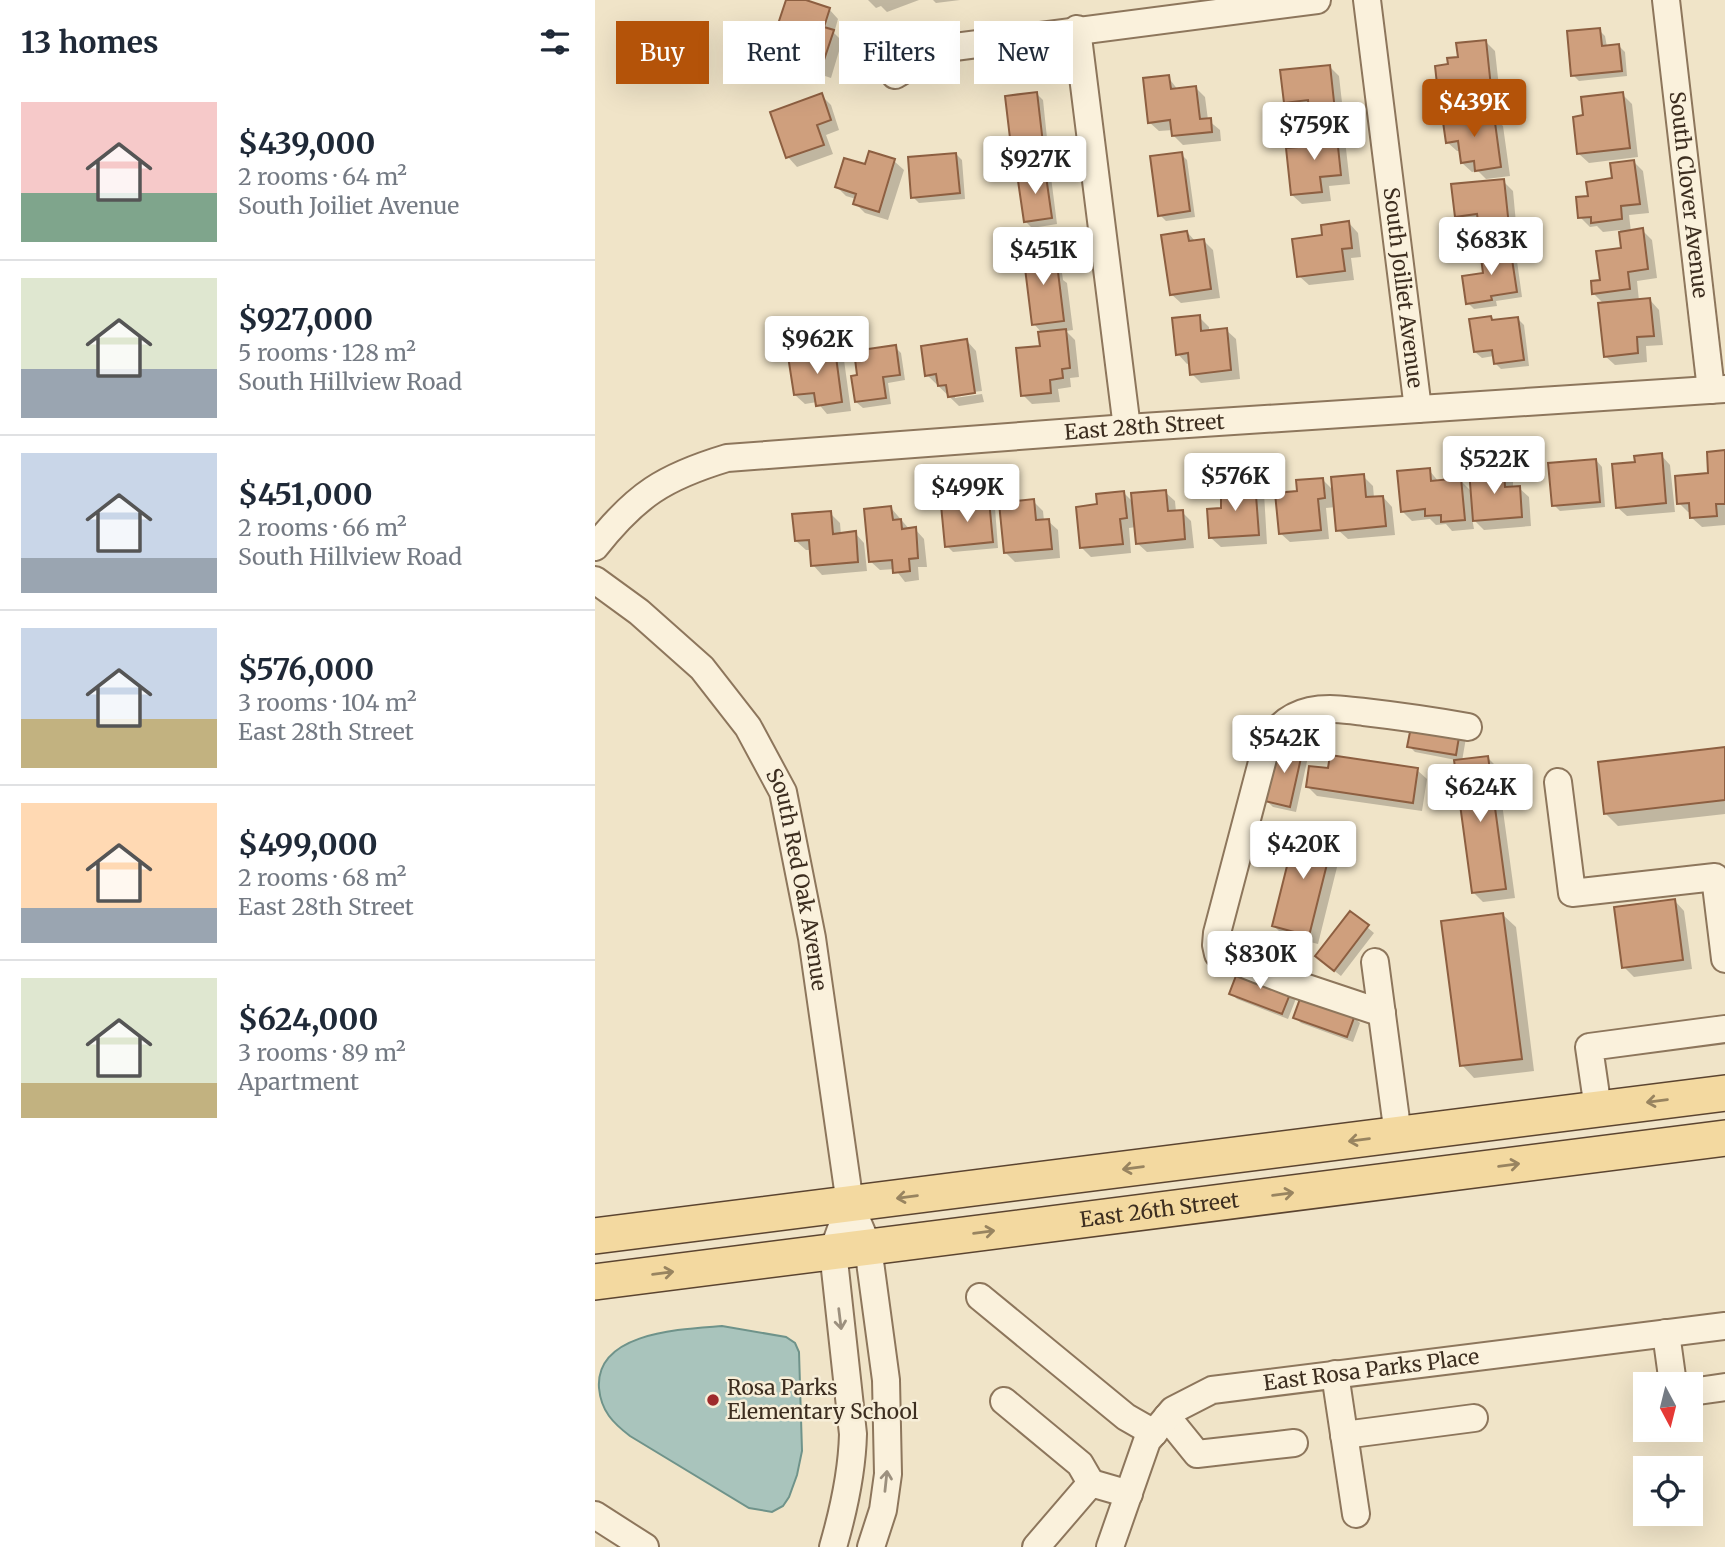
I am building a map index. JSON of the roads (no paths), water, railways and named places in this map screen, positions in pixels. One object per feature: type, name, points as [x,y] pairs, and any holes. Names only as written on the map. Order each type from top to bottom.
[{"type":"main road","points":[[595,1236],[1725,1093]]},
{"type":"main road","name":"East 26th Street","points":[[595,1282],[1725,1138]]},
{"type":"street","points":[[960,46],[1317,0]]},
{"type":"street","name":"South Joiliet Avenue","points":[[1367,0],[1417,408]]},
{"type":"street","name":"South Clover Avenue","points":[[1666,0],[1718,389]]},
{"type":"street","points":[[1077,29],[1127,428]]},
{"type":"street","name":"East 28th Street","points":[[595,547],[620,516],[644,496],[689,469],[727,458],[1127,428],[1718,389]]},
{"type":"street","name":"South Red Oak Avenue","points":[[595,580],[639,612],[702,668],[748,727],[783,792],[812,938],[850,1204],[868,1247],[886,1380],[888,1474],[883,1510],[871,1547]]},
{"type":"street","points":[[1382,1013],[1295,984],[1218,954],[1217,933],[1268,743],[1275,732],[1289,720],[1308,711],[1321,709],[1391,715],[1468,727]]},
{"type":"street","points":[[1558,782],[1572,893],[1715,877],[1725,960]]},
{"type":"street","points":[[1375,962],[1398,1135]]},
{"type":"street","points":[[1598,1109],[1589,1047],[1725,1029]]},
{"type":"street","points":[[833,1547],[849,1483],[853,1434],[833,1251],[850,1204]]},
{"type":"street","points":[[980,1297],[1126,1417],[1160,1425],[1197,1454],[1294,1443]]},
{"type":"street","name":"East Rosa Parks Place","points":[[1160,1425],[1173,1410],[1212,1390],[1725,1326]]},
{"type":"street","points":[[1666,1333],[1671,1372]]},
{"type":"street","points":[[1335,1374],[1356,1514]]},
{"type":"street","points":[[1703,1390],[1725,1387]]},
{"type":"street","points":[[1004,1401],[1080,1464],[1091,1483],[1129,1494]]},
{"type":"street","points":[[1344,1435],[1474,1418]]},
{"type":"street","points":[[1110,1547],[1147,1441],[1160,1425]]},
{"type":"street","points":[[1036,1547],[1091,1483]]},
{"type":"street","points":[[595,1515],[645,1547]]},
{"type":"water","points":[[722,1326],[786,1337],[795,1343],[799,1352],[802,1451],[789,1497],[783,1506],[772,1512],[749,1508],[630,1436],[609,1416],[600,1396],[602,1369],[611,1355],[626,1344],[666,1332]]},
{"type":"place","name":"Rosa Parks Elementary School","points":[[713,1400]]}]
